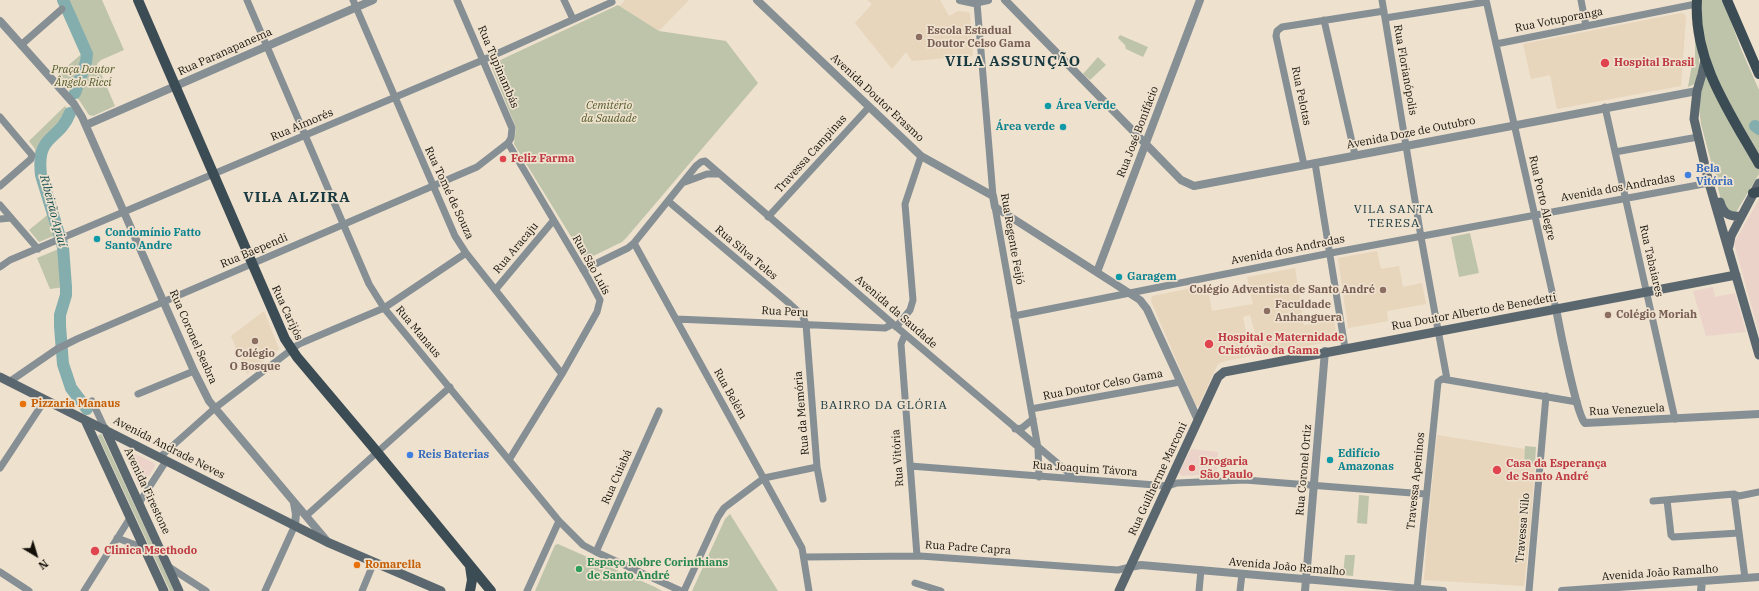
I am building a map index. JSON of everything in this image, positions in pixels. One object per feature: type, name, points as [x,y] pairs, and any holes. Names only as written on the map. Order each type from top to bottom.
[{"type":"main road","name":"Rua Carijós","points":[[138,0],[284,339],[291,350],[378,452],[489,589]]},
{"type":"main road","points":[[1727,0],[1759,74]]},
{"type":"main road","points":[[1696,2],[1697,28],[1705,60],[1723,100],[1759,164]]},
{"type":"main road","points":[[1705,60],[1697,91],[1694,114],[1698,137],[1709,183],[1759,355]]},
{"type":"main road","points":[[1703,158],[1723,210],[1729,216],[1741,216]]},
{"type":"main road","points":[[1729,248],[1731,236],[1741,216],[1756,193],[1759,182]]},
{"type":"main road","name":"Rua Doutor Alberto de Benedetti","points":[[1218,377],[1228,370],[1736,275]]},
{"type":"main road","name":"Avenida Andrade Neves","points":[[0,377],[328,542]]},
{"type":"main road","name":"Rua Guilherme Marconi","points":[[1119,591],[1218,377]]},
{"type":"main road","points":[[85,420],[164,591]]},
{"type":"main road","name":"Avenida Firestone","points":[[105,429],[180,591]]},
{"type":"main road","name":"Rua Coronel Seabra","points":[[328,542],[441,591]]},
{"type":"main road","points":[[470,566],[472,580],[470,589]]},
{"type":"main road","points":[[470,589],[478,584],[489,589]]},
{"type":"street","name":"Rua Manaus","points":[[246,0],[369,284],[384,308],[559,520],[583,545],[681,591]]},
{"type":"street","name":"Rua Paranapanema","points":[[86,125],[266,46],[354,4],[373,0]]},
{"type":"street","name":"Rua Tupinambás","points":[[457,0],[512,128],[511,138],[508,143]]},
{"type":"street","points":[[564,0],[573,19]]},
{"type":"street","name":"Avenida Doutor Erasmo","points":[[757,0],[922,156],[993,196]]},
{"type":"street","points":[[960,0],[978,3],[988,0]]},
{"type":"street","name":"Avenida Doze de Outubro","points":[[1005,0],[1181,180],[1194,186],[1514,124],[1697,91]]},
{"type":"street","name":"Rua José Bonifácio","points":[[1097,272],[1200,0]]},
{"type":"street","name":"Rua Florianópolis","points":[[1382,0],[1444,379]]},
{"type":"street","points":[[1581,0],[1586,26]]},
{"type":"street","points":[[1355,155],[1324,20],[1384,15],[1486,1]]},
{"type":"street","name":"Rua Porto Alegre","points":[[1486,1],[1577,402]]},
{"type":"street","name":"Rua Aimorés","points":[[0,267],[10,260],[483,60],[612,2]]},
{"type":"street","name":"Rua Votuporanga","points":[[1496,44],[1696,2]]},
{"type":"street","name":"Rua Regente Feijó","points":[[978,3],[993,196],[1038,448],[1039,477]]},
{"type":"street","name":"Rua Tomé de Souza","points":[[354,4],[455,236],[466,253],[562,374]]},
{"type":"street","points":[[21,45],[62,9]]},
{"type":"street","name":"Rua Pelotas","points":[[1304,165],[1276,36],[1277,31],[1282,27],[1324,20]]},
{"type":"street","name":"Rua Coronel Seabra","points":[[0,21],[74,104],[86,125],[203,391],[215,408],[328,542]]},
{"type":"street","name":"Travessa Campinas","points":[[768,217],[869,106]]},
{"type":"street","name":"Rua Tabaiares","points":[[1605,107],[1675,419]]},
{"type":"street","points":[[0,117],[32,155],[31,159],[0,186]]},
{"type":"street","points":[[1615,152],[1698,137]]},
{"type":"street","name":"Rua Baependi","points":[[9,382],[67,344],[477,167],[508,143]]},
{"type":"street","name":"Rua São Luís","points":[[508,143],[583,270],[598,297],[599,305],[593,320],[562,374],[509,460]]},
{"type":"street","points":[[895,326],[910,310],[913,300],[905,204],[922,156]]},
{"type":"street","points":[[583,270],[628,248],[634,243],[698,165],[706,163],[710,169],[706,174]]},
{"type":"street","name":"Avenida da Saudade","points":[[706,163],[1015,429],[1076,479]]},
{"type":"street","points":[[1315,163],[1345,348]]},
{"type":"street","points":[[681,184],[706,174],[718,174]]},
{"type":"street","name":"Avenida dos Andradas","points":[[1014,316],[1421,236],[1709,183]]},
{"type":"street","name":"Rua Silva Teles","points":[[668,201],[790,304],[802,315],[806,324]]},
{"type":"street","points":[[0,205],[38,249]]},
{"type":"street","points":[[995,207],[1140,300],[1147,308],[1198,420]]},
{"type":"street","points":[[0,219],[11,218]]},
{"type":"street","name":"Rua Aracaju","points":[[496,289],[553,221]]},
{"type":"street","name":"Rua Belém","points":[[634,243],[802,548],[809,591]]},
{"type":"street","points":[[139,503],[163,459],[215,408],[299,344],[384,308],[466,253]]},
{"type":"street","name":"Rua Peru","points":[[676,319],[885,328],[895,326]]},
{"type":"street","name":"Rua da Memória","points":[[806,324],[817,467],[824,499]]},
{"type":"street","name":"Rua Vitória","points":[[905,334],[901,344],[917,556]]},
{"type":"street","name":"Rua Coronel Ortiz","points":[[1305,591],[1325,351]]},
{"type":"street","points":[[138,394],[194,371]]},
{"type":"street","name":"Rua Venezuela","points":[[1444,379],[1577,402],[1581,419],[1587,424],[1759,414]]},
{"type":"street","name":"Travessa Apeninos","points":[[1417,589],[1436,385],[1444,379]]},
{"type":"street","name":"Rua Doutor Celso Gama","points":[[1031,410],[1180,382]]},
{"type":"street","points":[[306,516],[450,387]]},
{"type":"street","name":"Travessa Nilo","points":[[1529,591],[1546,396]]},
{"type":"street","points":[[0,468],[45,400]]},
{"type":"street","name":"Avenida Firestone","points":[[92,401],[105,429]]},
{"type":"street","name":"Rua Cuiabá","points":[[596,552],[659,411]]},
{"type":"street","points":[[1015,429],[1022,428],[1033,419]]},
{"type":"street","name":"Rua Joaquim Távora","points":[[910,466],[1168,486],[1177,483],[1240,479],[1425,494]]},
{"type":"street","points":[[684,591],[721,512],[764,478],[817,467]]},
{"type":"street","points":[[1653,501],[1734,494],[1739,496],[1759,492]]},
{"type":"street","points":[[1734,494],[1745,578]]},
{"type":"street","points":[[1667,500],[1671,535],[1673,538],[1739,533]]},
{"type":"street","points":[[265,591],[295,525],[296,514],[294,502]]},
{"type":"street","points":[[84,591],[130,518]]},
{"type":"street","points":[[527,591],[559,520]]},
{"type":"street","points":[[117,538],[144,548]]},
{"type":"street","name":"Rua Padre Capra","points":[[804,557],[917,556],[1118,570],[1130,567]]},
{"type":"street","points":[[362,591],[374,562]]},
{"type":"street","name":"Avenida João Ramalho","points":[[1130,567],[1141,565],[1443,591]]},
{"type":"street","points":[[169,567],[206,591]]},
{"type":"street","points":[[1199,591],[1201,570]]},
{"type":"street","points":[[0,572],[29,591]]},
{"type":"street","points":[[1240,591],[1242,574]]},
{"type":"street","name":"Avenida João Ramalho","points":[[1562,591],[1759,577]]},
{"type":"street","points":[[1702,581],[1702,591]]},
{"type":"street","points":[[915,583],[941,591]]},
{"type":"shaded area","points":[[625,0],[689,0],[659,31],[620,6]]},
{"type":"shaded area","name":"Escola Estadual Doutor Celso Gama","points":[[867,0],[940,0],[949,16],[958,11],[968,12],[970,14],[973,56],[912,61],[906,52],[892,69],[855,23],[872,4]]},
{"type":"shaded area","name":"Hospital Brasil","points":[[1681,13],[1685,14],[1686,18],[1681,86],[1557,109],[1550,75],[1531,79],[1523,44]]},
{"type":"shaded area","points":[[1759,199],[1759,334],[1734,243]]},
{"type":"shaded area","name":"Colégio Adventista de Santo André","points":[[1377,251],[1381,269],[1399,266],[1403,287],[1422,283],[1426,304],[1387,311],[1388,321],[1348,328],[1338,258]]},
{"type":"shaded area","points":[[1295,268],[1304,325],[1334,320],[1337,338],[1335,341],[1261,354],[1250,315],[1243,317],[1251,356],[1225,361],[1218,364],[1199,405],[1196,406],[1151,301],[1152,296],[1207,285],[1212,311],[1253,304],[1247,277]]},
{"type":"shaded area","points":[[1713,287],[1715,297],[1735,293],[1746,332],[1706,336],[1693,291]]},
{"type":"shaded area","name":"Colégio O Bosque","points":[[264,311],[279,349],[247,374],[231,336]]},
{"type":"shaded area","points":[[1437,435],[1525,449],[1523,464],[1535,465],[1524,586],[1424,580]]},
{"type":"shaded area","points":[[125,449],[154,463],[155,466],[142,486],[139,487],[123,451]]},
{"type":"shaded area","points":[[1191,449],[1218,452],[1217,474],[1182,476],[1179,473]]},
{"type":"green space","name":"Praça Doutor Ângelo Ricci","points":[[65,0],[102,0],[124,50],[101,60],[97,64],[115,106],[93,116],[89,115],[79,100],[57,75],[85,51],[88,57],[90,53]]},
{"type":"green space","points":[[1700,0],[1723,0],[1741,49],[1759,90],[1759,154],[1719,85],[1701,32]]},
{"type":"green space","name":"Cemitério da Saudade","points":[[618,5],[659,31],[726,41],[758,83],[627,237],[622,242],[587,259],[583,256],[514,144],[516,128],[492,68],[494,63]]},
{"type":"green space","points":[[1120,35],[1148,47],[1143,57],[1126,49],[1125,45],[1118,38]]},
{"type":"green space","points":[[1695,36],[1699,55],[1699,65],[1695,84],[1688,87],[1692,64],[1695,63]]},
{"type":"green space","points":[[1098,57],[1106,65],[1090,80],[1083,74]]},
{"type":"green space","points":[[1706,75],[1759,169],[1759,174],[1735,214],[1723,207],[1701,124],[1700,99]]},
{"type":"green space","points":[[65,106],[72,116],[46,140],[35,164],[35,149],[29,141]]},
{"type":"green space","points":[[51,212],[58,234],[39,242],[29,230]]},
{"type":"green space","points":[[1470,233],[1479,273],[1459,277],[1451,237]]},
{"type":"green space","points":[[61,248],[65,287],[50,289],[37,258]]},
{"type":"green space","points":[[100,434],[102,435],[174,591],[170,591],[98,436]]},
{"type":"green space","points":[[1525,446],[1536,447],[1535,464],[1524,463]]},
{"type":"green space","points":[[1359,495],[1369,496],[1367,524],[1357,523]]},
{"type":"green space","points":[[730,514],[778,591],[692,591],[725,519]]},
{"type":"green space","name":"Espaço Nobre Corinthians de Santo André","points":[[558,544],[662,591],[535,591],[555,545]]},
{"type":"green space","points":[[1345,555],[1355,555],[1353,576],[1343,575]]},
{"type":"waterway","name":"Ribeirão Apiaí","points":[[63,0],[87,54],[86,62],[75,93]]},
{"type":"waterway","name":"Ribeirão Apiaí","points":[[70,113],[60,129],[45,145],[40,161],[41,175],[63,247],[66,287],[66,295],[60,315],[63,364],[71,388],[87,409]]},
{"type":"waterway","points":[[1755,126],[1759,129]]},
{"type":"place","name":"Escola Estadual Doutor Celso Gama","points":[[919,37]]},
{"type":"place","name":"Hospital Brasil","points":[[1605,63]]},
{"type":"place","name":"Área Verde","points":[[1048,106]]},
{"type":"place","name":"Área verde","points":[[1063,127]]},
{"type":"place","name":"Feliz Farma","points":[[503,159]]},
{"type":"place","name":"Bela Vitória","points":[[1688,175]]},
{"type":"place","name":"Condomínio Fatto Santo Andre","points":[[97,239]]},
{"type":"place","name":"Garagem","points":[[1119,277]]},
{"type":"place","name":"Colégio Adventista de Santo André","points":[[1383,290]]},
{"type":"place","name":"Faculdade Anhanguera","points":[[1267,311]]},
{"type":"place","name":"Colégio Moriah","points":[[1608,315]]},
{"type":"place","name":"Colégio O Bosque","points":[[255,341]]},
{"type":"place","name":"Hospital e Maternidade Cristóvão da Gama","points":[[1209,344]]},
{"type":"place","name":"Pizzaria Manaus","points":[[23,404]]},
{"type":"place","name":"Reis Baterias","points":[[410,455]]},
{"type":"place","name":"Edifício Amazonas","points":[[1330,460]]},
{"type":"place","name":"Drogaria São Paulo","points":[[1192,468]]},
{"type":"place","name":"Casa da Esperança de Santo André","points":[[1497,470]]},
{"type":"place","name":"Clinica Msethodo","points":[[95,551]]},
{"type":"place","name":"Romarella","points":[[357,565]]},
{"type":"place","name":"Espaço Nobre Corinthians de Santo André","points":[[579,569]]},
{"type":"district","name":"VILA ASSUNÇÃO","points":[[1013,62]]},
{"type":"district","name":"VILA ALZIRA","points":[[297,198]]},
{"type":"district","name":"VILA SANTA TERESA","points":[[1394,217]]},
{"type":"district","name":"BAIRRO DA GLÓRIA","points":[[884,406]]}]
